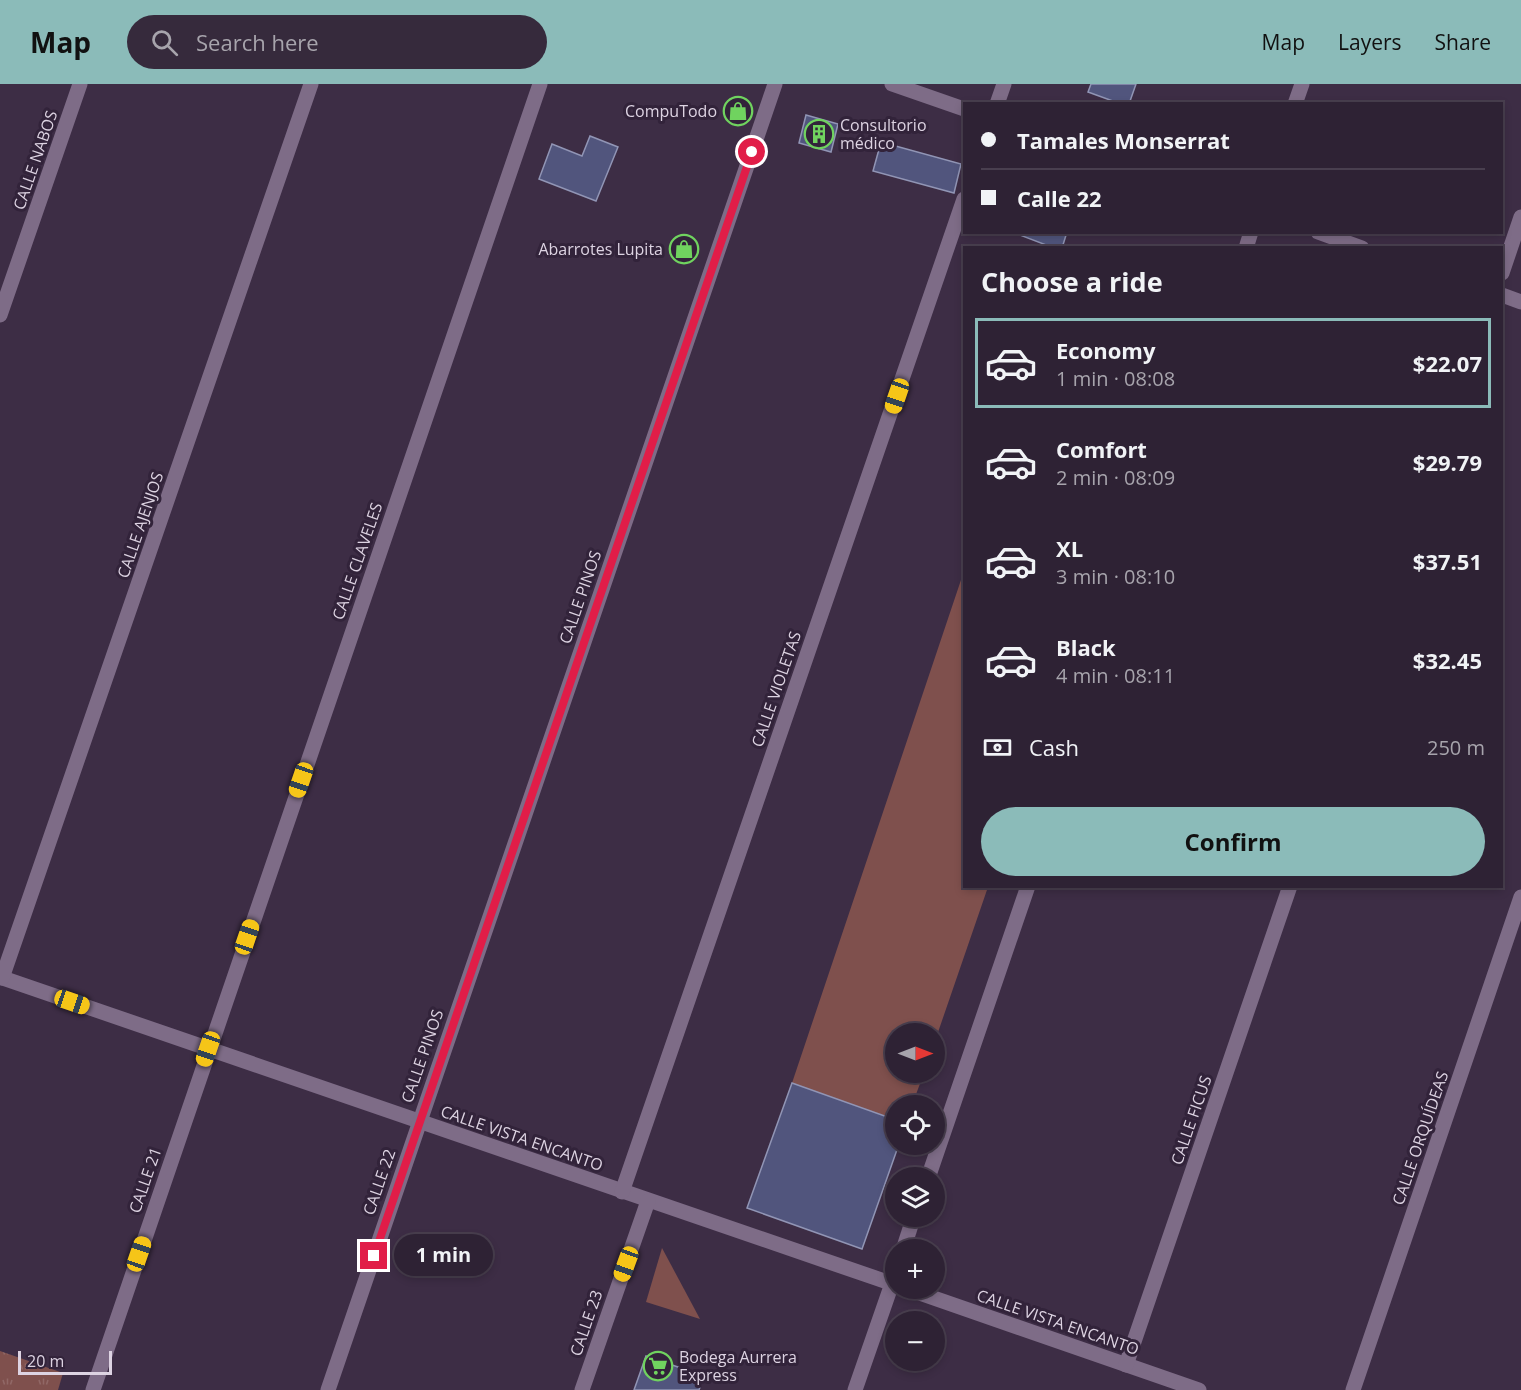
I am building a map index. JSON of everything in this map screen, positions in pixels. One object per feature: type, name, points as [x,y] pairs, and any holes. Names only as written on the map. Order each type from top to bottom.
[{"type":"street","name":"CALLE NABOS","points":[[0,315],[80,84]]},
{"type":"street","name":"CALLE AJENJOS","points":[[1,977],[311,84]]},
{"type":"street","name":"CALLE CLAVELES","points":[[208,1049],[540,84]]},
{"type":"street","name":"CALLE PINOS","points":[[419,1121],[775,84]]},
{"type":"street","points":[[892,84],[963,109]]},
{"type":"street","points":[[999,102],[1004,84]]},
{"type":"street","points":[[1296,102],[1302,84]]},
{"type":"street","name":"CALLE VIOLETAS","points":[[622,1191],[963,202]]},
{"type":"street","points":[[1503,270],[1521,217]]},
{"type":"street","points":[[1324,234],[1356,246]]},
{"type":"street","points":[[1503,295],[1521,302]]},
{"type":"street","points":[[932,1167],[1027,888]]},
{"type":"street","name":"CALLE FICUS","points":[[1126,1365],[1289,888]]},
{"type":"street","name":"CALLE ORQUÍDEAS","points":[[1353,1390],[1521,897]]},
{"type":"street","name":"CALLE VISTA ENCANTO","points":[[1,977],[648,1201],[885,1278]]},
{"type":"street","name":"CALLE 21","points":[[93,1390],[208,1049]]},
{"type":"street","name":"CALLE 22","points":[[328,1390],[419,1121]]},
{"type":"street","name":"CALLE 23","points":[[582,1390],[648,1201]]},
{"type":"street","points":[[855,1390],[890,1299]]},
{"type":"street","name":"CALLE VISTA ENCANTO","points":[[944,1299],[1199,1390]]},
{"type":"green space","points":[[963,574],[963,888],[988,888],[941,1023],[885,1023],[885,1083],[920,1083],[916,1095],[885,1095],[885,1116],[792,1083]]},
{"type":"green space","points":[[662,1248],[700,1319],[646,1302]]},
{"type":"green space","points":[[0,1351],[63,1373],[58,1390],[0,1390]]},
{"type":"building","points":[[1091,84],[1136,84],[1130,102],[1116,102],[1088,92]]},
{"type":"building","name":"Consultorio médico","points":[[806,115],[838,124],[831,152],[799,143]]},
{"type":"building","points":[[590,136],[618,147],[596,201],[539,179],[552,144],[582,156]]},
{"type":"building","points":[[881,142],[961,164],[954,193],[873,171]]},
{"type":"building","points":[[1017,234],[1066,234],[1063,246],[1049,246]]},
{"type":"building","points":[[792,1083],[885,1116],[885,1155],[895,1155],[891,1167],[885,1167],[885,1184],[862,1249],[747,1208]]},
{"type":"building","name":"Bodega Aurrera Express","points":[[646,1356],[704,1376],[699,1390],[634,1390]]},
{"type":"place","name":"CompuTodo","points":[[738,111]]},
{"type":"place","name":"Consultorio médico","points":[[819,134]]},
{"type":"place","name":"Abarrotes Lupita","points":[[684,249]]},
{"type":"place","name":"Bodega Aurrera Express","points":[[658,1366]]},
{"type":"route","points":[[374,1256],[752,152]]}]
